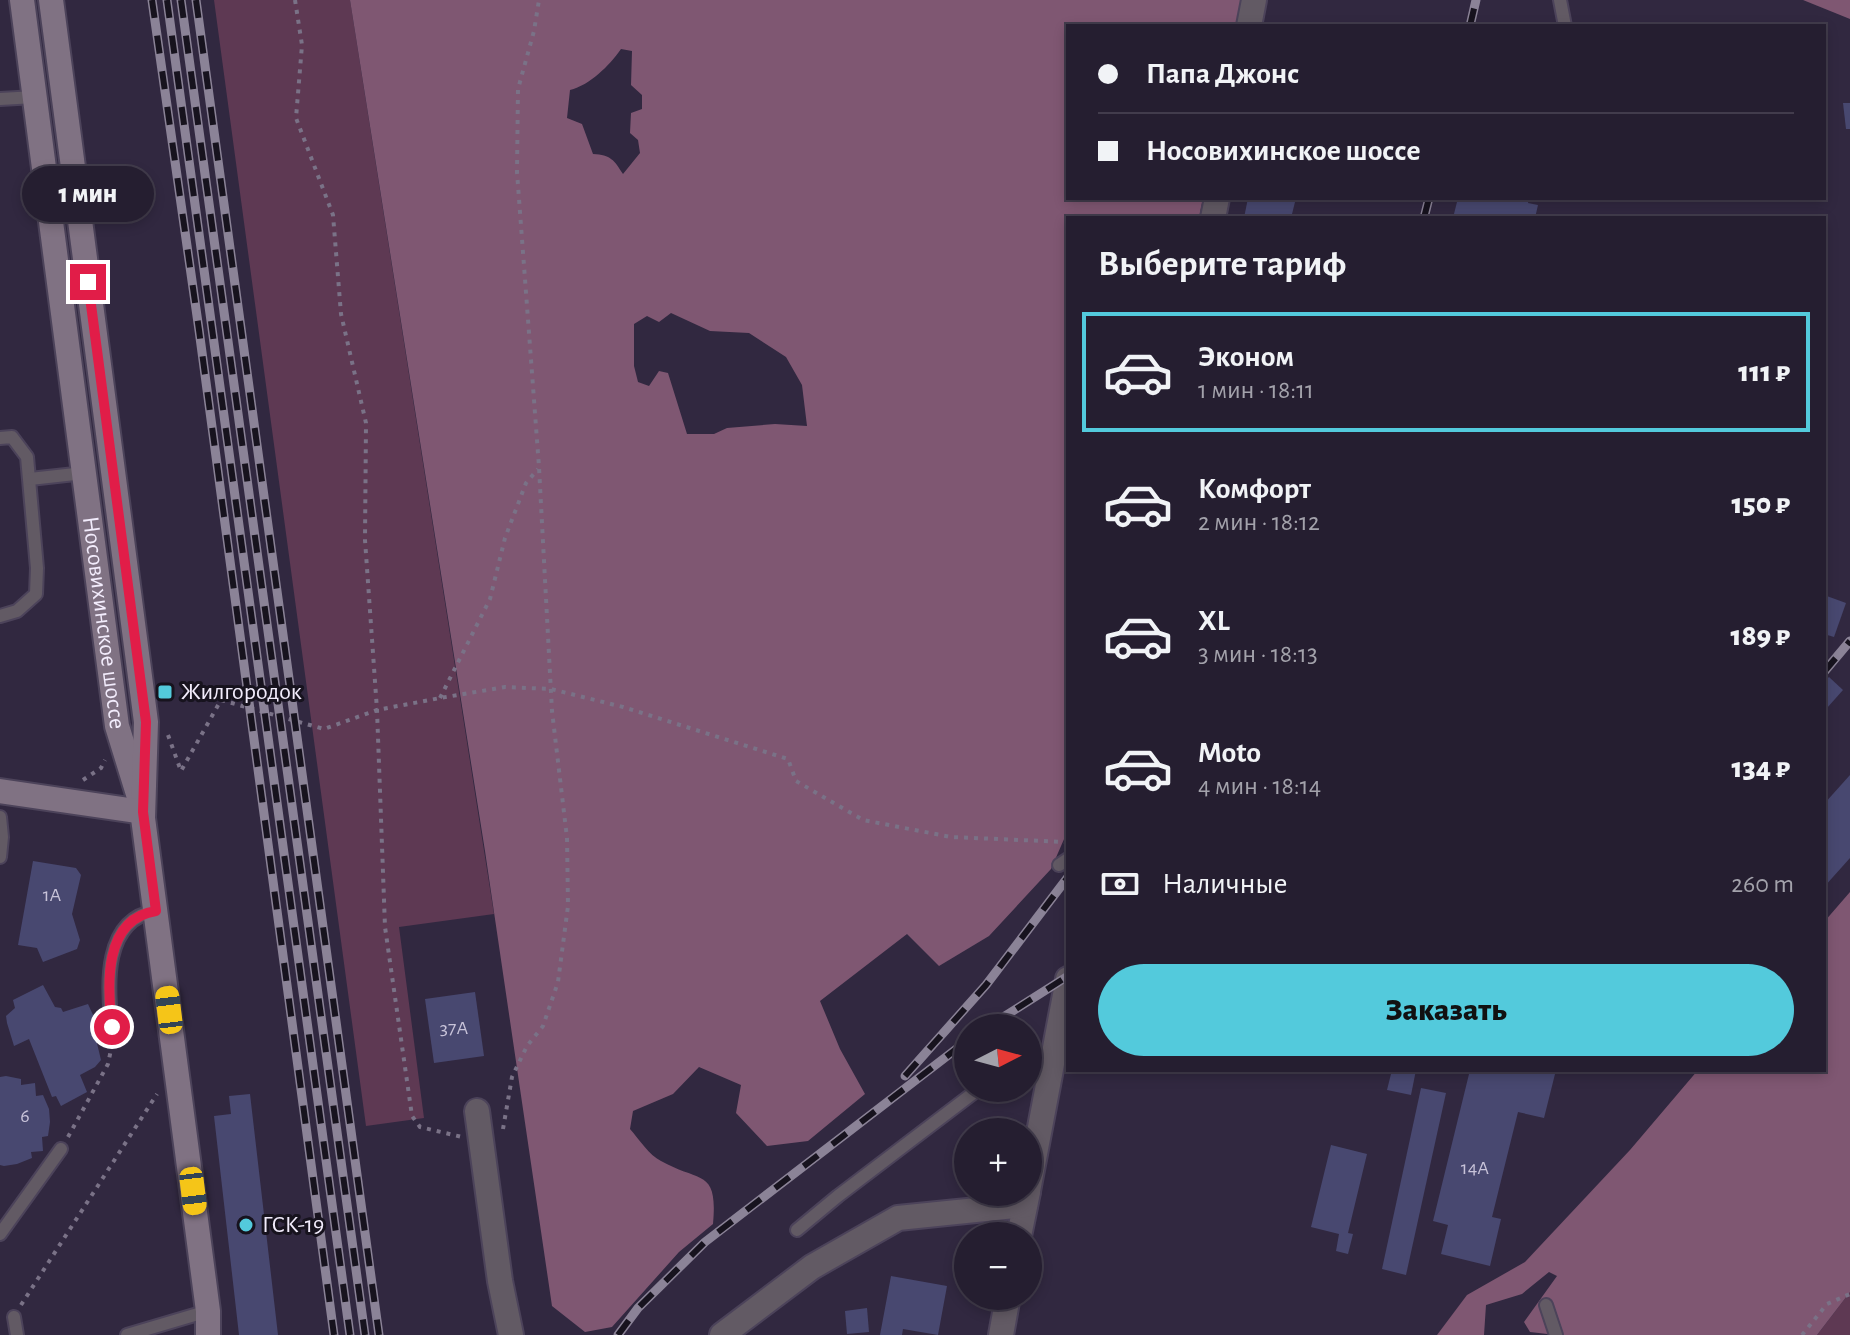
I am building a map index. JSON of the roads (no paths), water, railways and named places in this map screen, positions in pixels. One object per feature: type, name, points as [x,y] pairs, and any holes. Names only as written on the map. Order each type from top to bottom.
[{"type":"main road","name":"Носовихинское шоссе","points":[[22,0],[117,726],[143,812]]},
{"type":"main road","name":"Носовихинское шоссе","points":[[51,0],[146,722],[143,812]]},
{"type":"main road","points":[[0,791],[143,812],[208,1323],[216,1335]]},
{"type":"street","points":[[1249,24],[1254,0]]},
{"type":"street","points":[[1042,1064],[1066,986]]},
{"type":"street","points":[[477,1111],[491,1139],[500,1281],[511,1335]]},
{"type":"street","points":[[722,1335],[812,1267],[898,1218],[968,1206]]},
{"type":"street","points":[[1001,1335],[1005,1310]]},
{"type":"lane","points":[[1560,0],[1565,24]]},
{"type":"lane","points":[[0,99],[35,97]]},
{"type":"lane","points":[[0,438],[12,437],[27,457],[37,568],[36,594],[17,611],[0,616]]},
{"type":"lane","points":[[30,479],[84,473]]},
{"type":"lane","points":[[0,817],[0,857]]},
{"type":"lane","points":[[112,1027],[108,976],[120,935],[131,920],[143,913],[156,911]]},
{"type":"lane","points":[[797,1230],[962,1102]]},
{"type":"lane","points":[[0,1234],[61,1149]]},
{"type":"lane","points":[[1546,1305],[1556,1335]]},
{"type":"lane","points":[[14,1317],[17,1335]]},
{"type":"lane","points":[[127,1335],[208,1323]]},
{"type":"railway","points":[[152,0],[334,1335]]},
{"type":"railway","points":[[167,0],[350,1335]]},
{"type":"railway","points":[[181,0],[365,1335]]},
{"type":"railway","points":[[196,0],[379,1335]]},
{"type":"railway","points":[[1470,24],[1476,0]]},
{"type":"railway","points":[[1424,216],[1428,200]]},
{"type":"railway","points":[[1826,670],[1850,641]]},
{"type":"railway","points":[[905,1076],[986,985],[1066,880]]},
{"type":"railway","points":[[1008,1014],[1066,977]]},
{"type":"railway","points":[[618,1335],[638,1308],[705,1242],[954,1051]]},
{"type":"place","name":"Жилгородок","points":[[165,692]]},
{"type":"place","name":"ГСК-19","points":[[246,1225]]}]
